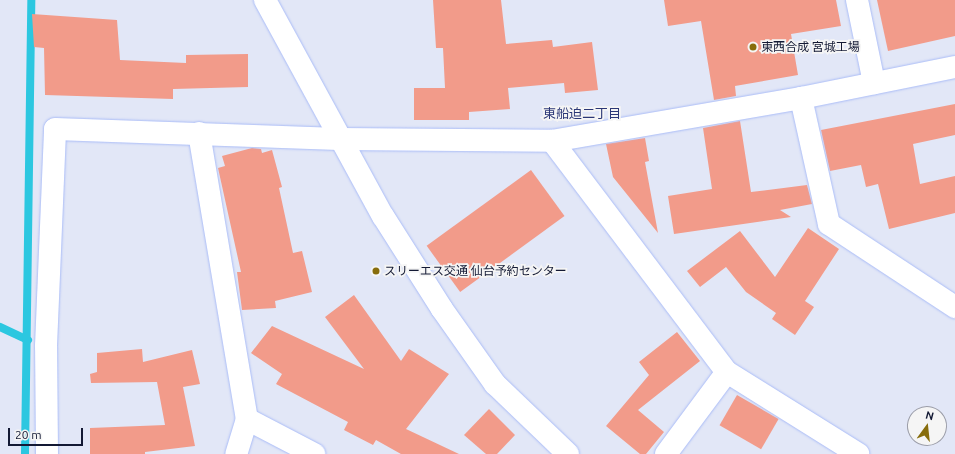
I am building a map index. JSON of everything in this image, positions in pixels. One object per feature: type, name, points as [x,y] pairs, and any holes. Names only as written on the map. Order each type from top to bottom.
[{"type":"street","points":[[265,0],[339,139],[383,216],[495,384],[568,454]]},
{"type":"street","points":[[857,0],[874,83]]},
{"type":"street","points":[[47,454],[46,346],[54,129],[339,139],[552,141],[802,98],[955,66]]},
{"type":"street","points":[[802,98],[829,224],[955,306]]},
{"type":"street","points":[[199,133],[247,419],[236,454]]},
{"type":"street","points":[[552,141],[726,372],[858,454]]},
{"type":"street","points":[[666,454],[726,372]]},
{"type":"street","points":[[247,419],[314,454]]},
{"type":"building","points":[[433,0],[501,0],[506,44],[552,40],[553,47],[592,42],[598,90],[565,93],[564,83],[508,88],[510,109],[469,112],[469,120],[414,120],[414,88],[445,88],[443,48],[436,48]]},
{"type":"building","points":[[664,0],[836,0],[841,26],[791,34],[798,75],[735,86],[736,96],[714,100],[701,21],[668,26]]},
{"type":"building","points":[[877,0],[955,0],[955,36],[888,51]]},
{"type":"building","points":[[32,14],[117,20],[120,60],[186,63],[186,55],[248,54],[248,87],[173,89],[173,99],[45,95],[44,48],[34,47]]},
{"type":"building","points":[[955,104],[955,135],[913,144],[920,184],[955,176],[955,213],[889,229],[878,184],[866,187],[861,165],[830,171],[821,130]]},
{"type":"building","points":[[740,121],[751,192],[807,185],[812,204],[780,210],[791,217],[674,234],[668,196],[712,189],[703,128]]},
{"type":"building","points":[[645,138],[649,161],[645,162],[658,233],[613,177],[606,144]]},
{"type":"building","points":[[252,148],[261,149],[262,153],[272,150],[282,187],[279,188],[293,253],[302,251],[312,292],[275,301],[276,308],[242,310],[237,272],[241,272],[218,168],[225,166],[222,156]]},
{"type":"building","points":[[531,170],[565,216],[460,292],[427,246]]},
{"type":"building","points":[[808,228],[839,249],[805,301],[814,307],[795,335],[772,319],[776,313],[746,292],[726,267],[700,287],[687,271],[740,231],[775,277]]},
{"type":"building","points":[[354,295],[401,361],[409,349],[449,374],[406,429],[459,454],[401,454],[376,440],[373,445],[344,430],[348,422],[276,384],[282,374],[251,353],[272,326],[364,369],[325,317]]},
{"type":"building","points":[[677,332],[700,361],[638,410],[664,432],[646,454],[640,454],[606,426],[649,375],[639,362]]},
{"type":"building","points":[[142,349],[143,362],[192,350],[200,384],[183,387],[195,446],[145,452],[145,454],[90,454],[90,428],[165,425],[157,382],[91,383],[90,374],[97,372],[97,353]]},
{"type":"building","points":[[737,395],[779,419],[761,449],[720,425]]},
{"type":"building","points":[[489,409],[515,435],[497,454],[486,454],[464,435]]},
{"type":"waterway","points":[[25,454],[31,0]]},
{"type":"waterway","points":[[0,327],[28,340]]},
{"type":"place","name":"東西合成 宮城工場","points":[[753,47]]},
{"type":"place","name":"スリーエス交通 仙台予約センター","points":[[376,271]]},
{"type":"district","name":"東船迫二丁目","points":[[582,113]]}]
